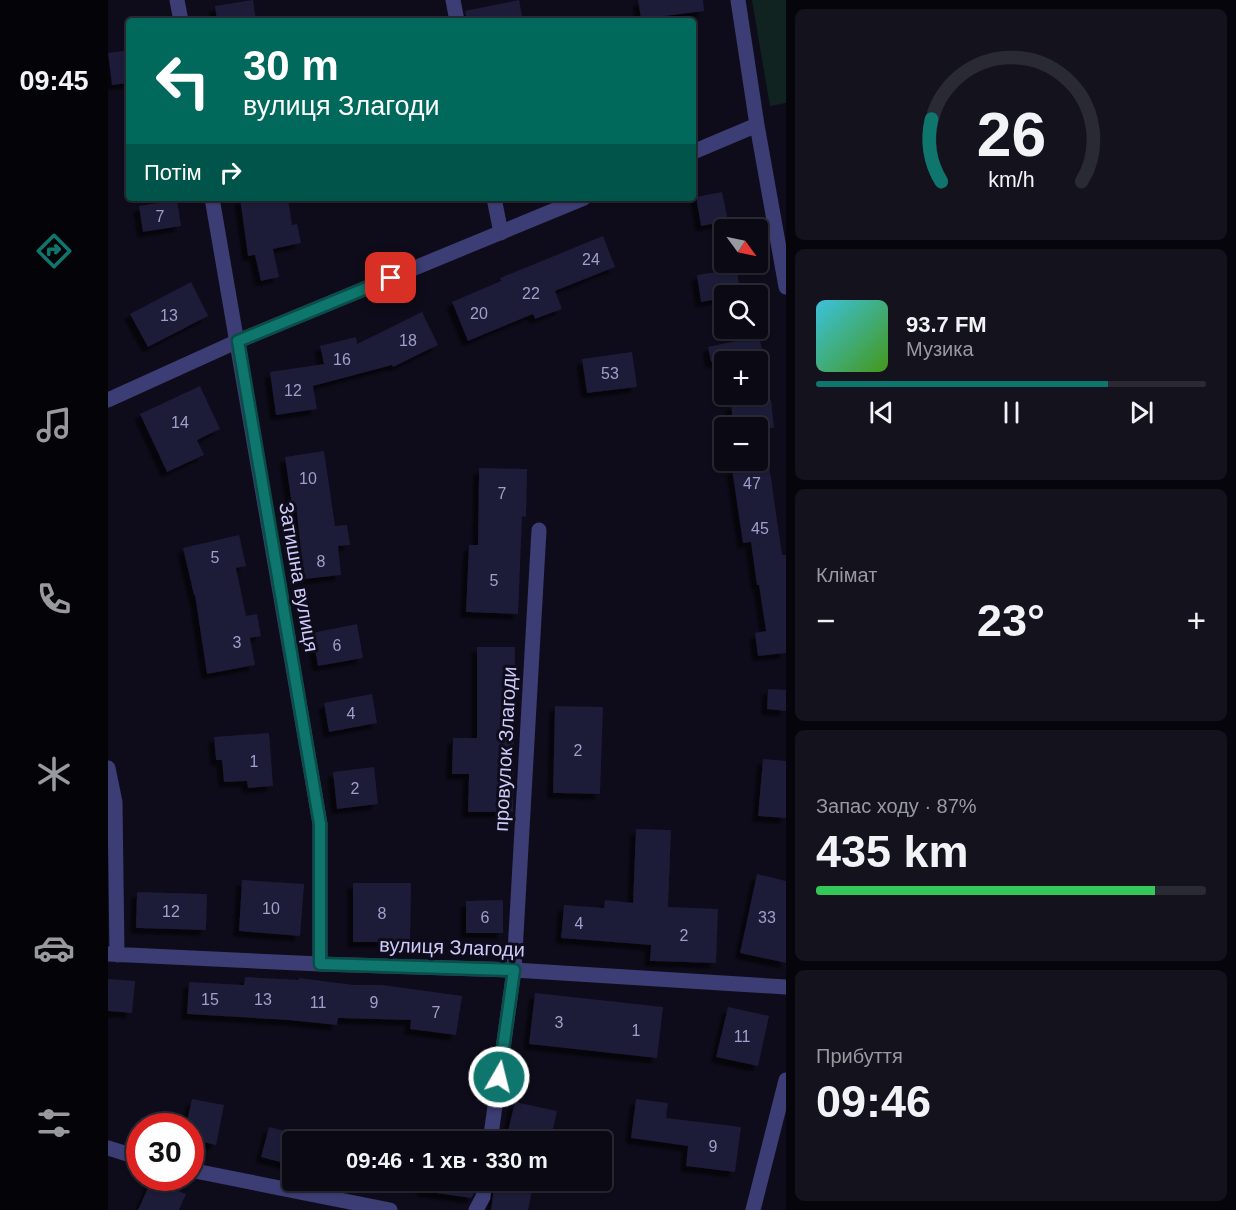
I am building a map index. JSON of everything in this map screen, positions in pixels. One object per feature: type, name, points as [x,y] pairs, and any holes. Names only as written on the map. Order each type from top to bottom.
[{"type":"street","points":[[177,0],[180,18]]},
{"type":"street","points":[[453,0],[456,18]]},
{"type":"street","points":[[738,0],[757,125],[786,287]]},
{"type":"street","points":[[696,151],[757,125]]},
{"type":"street","name":"Затишна вулиця","points":[[213,201],[320,824],[320,964]]},
{"type":"street","points":[[495,201],[501,233]]},
{"type":"street","points":[[108,400],[238,341],[577,201]]},
{"type":"street","name":"провулок Злагоди","points":[[492,1131],[514,970],[539,530]]},
{"type":"street","name":"вулиця Злагоди","points":[[108,768],[115,802],[112,954],[514,970],[786,987]]},
{"type":"street","points":[[753,1210],[786,1080]]},
{"type":"street","points":[[108,1148],[126,1154]]},
{"type":"street","points":[[204,1173],[390,1210]]},
{"type":"street","points":[[476,1210],[484,1191]]},
{"type":"green space","points":[[752,0],[786,0],[786,103],[770,106]]},
{"type":"building","points":[[253,0],[256,18],[217,18],[215,6]]},
{"type":"building","points":[[519,0],[522,18],[466,18],[465,11]]},
{"type":"building","points":[[638,0],[703,0],[704,11],[641,18]]},
{"type":"building","points":[[126,50],[126,83],[112,85],[108,53]]},
{"type":"building","points":[[722,192],[728,219],[714,219],[714,224],[701,226],[696,197]]},
{"type":"building","points":[[177,201],[181,226],[143,232],[139,206]]},
{"type":"building","points":[[240,201],[288,201],[292,225],[297,224],[301,243],[273,249],[279,277],[261,281],[255,255],[248,256]]},
{"type":"building","points":[[603,236],[615,267],[555,291],[562,309],[535,319],[533,314],[468,341],[452,302],[501,281],[500,278]]},
{"type":"building","points":[[737,273],[739,285],[714,285],[714,300],[701,302],[697,275]]},
{"type":"building","points":[[191,282],[208,316],[148,347],[130,314]]},
{"type":"building","points":[[422,312],[438,345],[393,367],[392,365],[313,386],[317,409],[276,415],[270,372],[324,364],[320,346],[356,337],[357,344]]},
{"type":"building","points":[[745,339],[760,339],[762,351],[714,351],[714,362],[711,362],[708,347]]},
{"type":"building","points":[[632,352],[637,387],[587,393],[582,359]]},
{"type":"building","points":[[200,386],[220,429],[197,440],[204,455],[167,472],[140,414]]},
{"type":"building","points":[[768,400],[771,400],[774,428],[768,428],[768,417],[733,417],[731,405],[768,405]]},
{"type":"building","points":[[324,451],[335,526],[347,525],[350,545],[338,546],[341,575],[304,579],[296,505],[292,505],[285,457]]},
{"type":"building","points":[[768,465],[782,555],[786,555],[786,653],[758,656],[755,633],[766,631],[751,542],[743,543],[732,471],[768,471]]},
{"type":"building","points":[[479,468],[527,469],[526,517],[522,516],[518,614],[466,612],[469,545],[478,545]]},
{"type":"building","points":[[239,535],[246,566],[236,568],[246,616],[257,614],[261,636],[250,638],[255,665],[207,674],[195,595],[183,548]]},
{"type":"building","points":[[357,624],[363,658],[318,666],[312,633]]},
{"type":"building","points":[[477,647],[515,647],[513,812],[468,812],[469,774],[452,774],[453,738],[477,738]]},
{"type":"building","points":[[768,689],[786,690],[786,711],[767,709]]},
{"type":"building","points":[[372,694],[377,723],[329,732],[324,703]]},
{"type":"building","points":[[555,706],[603,707],[600,794],[553,793]]},
{"type":"building","points":[[269,733],[273,786],[248,788],[247,781],[224,782],[222,760],[216,760],[214,737]]},
{"type":"building","points":[[763,759],[786,761],[786,818],[758,816]]},
{"type":"building","points":[[374,767],[378,804],[337,809],[333,772]]},
{"type":"building","points":[[636,829],[671,830],[668,907],[718,909],[716,963],[650,961],[651,945],[561,938],[564,905],[604,908],[605,900],[633,903]]},
{"type":"building","points":[[757,874],[786,881],[786,963],[740,953]]},
{"type":"building","points":[[242,880],[304,884],[300,936],[239,931]]},
{"type":"building","points":[[353,883],[411,883],[410,942],[353,942]]},
{"type":"building","points":[[137,892],[207,894],[206,930],[136,928]]},
{"type":"building","points":[[503,900],[503,933],[466,933],[466,901]]},
{"type":"building","points":[[245,977],[299,980],[299,978],[353,985],[382,985],[462,996],[456,1035],[410,1029],[411,1020],[338,1018],[337,1025],[187,1014],[189,982],[244,985]]},
{"type":"building","points":[[108,979],[135,981],[132,1013],[108,1011]]},
{"type":"building","points":[[535,993],[663,1007],[657,1058],[529,1044]]},
{"type":"building","points":[[728,1007],[769,1016],[758,1066],[716,1057]]},
{"type":"building","points":[[192,1099],[224,1105],[216,1145],[204,1142],[204,1113],[189,1113]]},
{"type":"building","points":[[636,1099],[668,1103],[666,1118],[741,1127],[735,1172],[686,1166],[688,1146],[631,1138]]},
{"type":"building","points":[[515,1102],[557,1111],[552,1131],[508,1131]]},
{"type":"building","points":[[269,1127],[284,1131],[282,1131],[282,1162],[261,1157]]},
{"type":"building","points":[[147,1191],[179,1191],[186,1194],[179,1210],[138,1210]]},
{"type":"building","points":[[422,1191],[474,1191],[471,1198]]},
{"type":"building","points":[[494,1191],[532,1191],[528,1210],[491,1210]]},
{"type":"route","points":[[391,278],[238,341],[320,824],[320,964],[514,970],[499,1077]]}]
